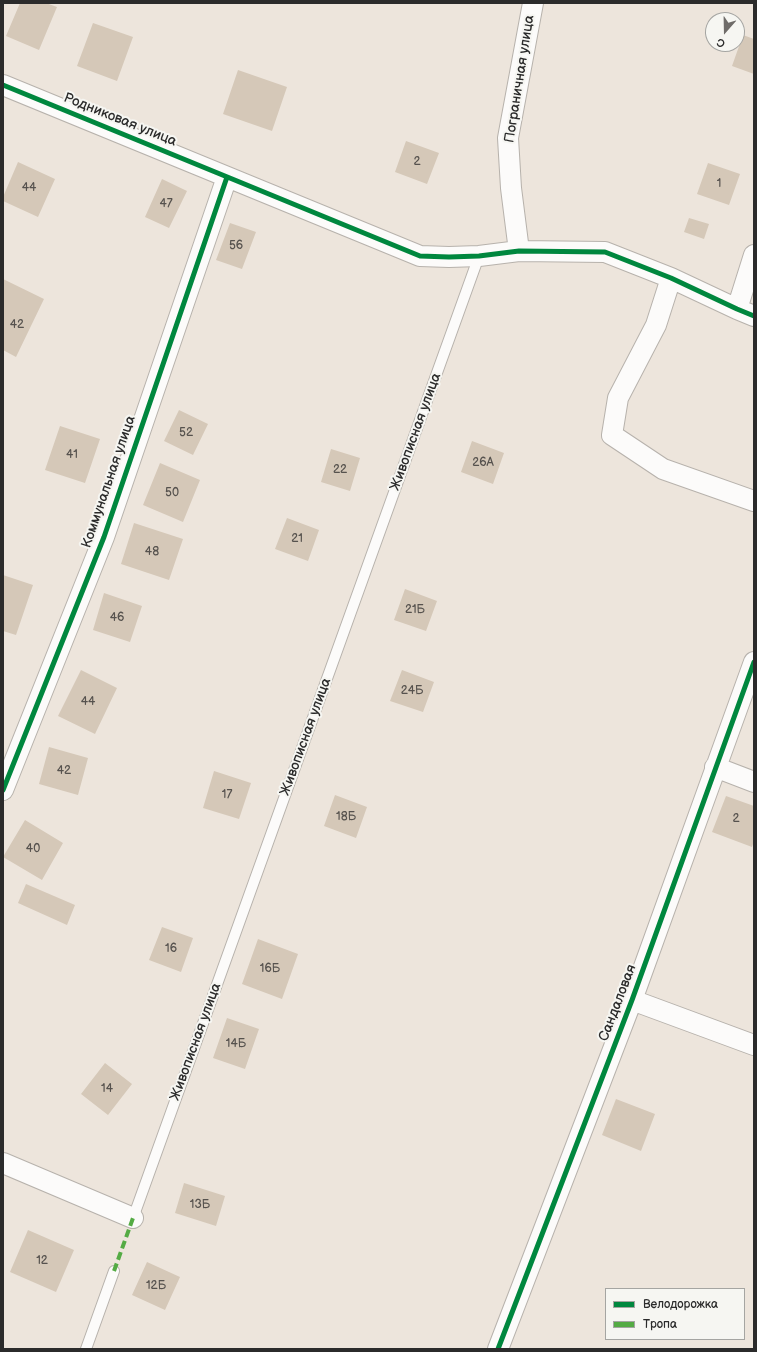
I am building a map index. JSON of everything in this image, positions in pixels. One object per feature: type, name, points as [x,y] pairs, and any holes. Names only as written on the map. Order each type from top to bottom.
[{"type":"street","name":"Пограничная улица","points":[[519,251],[511,188],[508,138],[533,3]]},
{"type":"street","name":"Родниковая улица","points":[[4,90],[227,177],[420,256],[479,256],[519,251],[605,252],[671,278],[746,312]]},
{"type":"street","name":"Коммунальная улица","points":[[3,790],[104,537],[227,177]]},
{"type":"street","points":[[746,312],[754,255]]},
{"type":"street","points":[[671,278],[656,324],[618,398],[612,434],[663,469],[754,501]]},
{"type":"street","name":"Сандаловая","points":[[498,1349],[632,1000],[754,662]]},
{"type":"street","points":[[715,767],[754,782]]},
{"type":"street","points":[[632,1000],[754,1045]]},
{"type":"street","points":[[3,1163],[133,1218]]},
{"type":"lane","name":"Живописная улица","points":[[133,1218],[479,256]]},
{"type":"lane","points":[[86,1349],[114,1271]]},
{"type":"building","points":[[20,3],[46,3],[57,7],[39,50],[6,36]]},
{"type":"building","points":[[93,23],[133,37],[117,81],[77,66]]},
{"type":"building","points":[[745,36],[754,39],[754,74],[732,66],[737,52],[745,52]]},
{"type":"building","points":[[238,70],[287,87],[272,131],[223,114]]},
{"type":"building","points":[[406,141],[439,153],[427,184],[395,172]]},
{"type":"building","points":[[18,162],[55,179],[38,217],[3,201],[3,197]]},
{"type":"building","points":[[708,163],[740,174],[729,205],[697,194]]},
{"type":"building","points":[[162,179],[187,191],[169,228],[145,217]]},
{"type":"building","points":[[689,218],[709,224],[704,239],[684,232]]},
{"type":"building","points":[[230,223],[256,232],[242,269],[216,260]]},
{"type":"building","points":[[3,279],[44,299],[16,357],[3,350]]},
{"type":"building","points":[[179,410],[208,424],[193,455],[164,441]]},
{"type":"building","points":[[60,426],[100,439],[85,483],[45,470]]},
{"type":"building","points":[[472,441],[504,453],[493,484],[461,472]]},
{"type":"building","points":[[331,449],[360,458],[350,491],[321,482]]},
{"type":"building","points":[[160,463],[200,480],[183,522],[143,505]]},
{"type":"building","points":[[287,518],[319,530],[308,561],[275,549]]},
{"type":"building","points":[[134,523],[183,539],[169,580],[121,564]]},
{"type":"building","points":[[3,575],[33,585],[16,635],[3,631]]},
{"type":"building","points":[[405,589],[437,601],[426,631],[394,620]]},
{"type":"building","points":[[104,593],[142,606],[130,642],[93,630]]},
{"type":"building","points":[[81,670],[117,688],[95,734],[58,716]]},
{"type":"building","points":[[402,670],[434,682],[423,712],[390,701]]},
{"type":"building","points":[[49,747],[88,758],[78,795],[39,784]]},
{"type":"building","points":[[214,771],[251,783],[239,819],[203,808]]},
{"type":"building","points":[[335,795],[367,807],[356,838],[324,826]]},
{"type":"building","points":[[726,796],[754,806],[754,841],[752,847],[712,832]]},
{"type":"building","points":[[25,820],[63,843],[42,880],[3,857]]},
{"type":"building","points":[[26,884],[75,905],[67,925],[18,903]]},
{"type":"building","points":[[162,927],[193,938],[181,972],[149,960]]},
{"type":"building","points":[[258,939],[298,954],[282,999],[242,984]]},
{"type":"building","points":[[227,1018],[259,1029],[245,1069],[213,1058]]},
{"type":"building","points":[[105,1063],[132,1084],[108,1115],[81,1094]]},
{"type":"building","points":[[616,1099],[655,1114],[641,1151],[602,1135]]},
{"type":"building","points":[[184,1183],[225,1196],[216,1226],[175,1213]]},
{"type":"building","points":[[28,1230],[74,1250],[56,1292],[10,1272]]},
{"type":"building","points":[[147,1262],[180,1277],[165,1310],[132,1295]]},
{"type":"marked path","points":[[114,1271],[133,1218]]},
{"type":"cycle path","points":[[3,85],[420,256],[479,256],[519,251],[605,252],[671,278],[754,316]]},
{"type":"cycle path","points":[[3,790],[104,537],[227,177]]},
{"type":"cycle path","points":[[498,1349],[632,1000],[754,662]]}]
